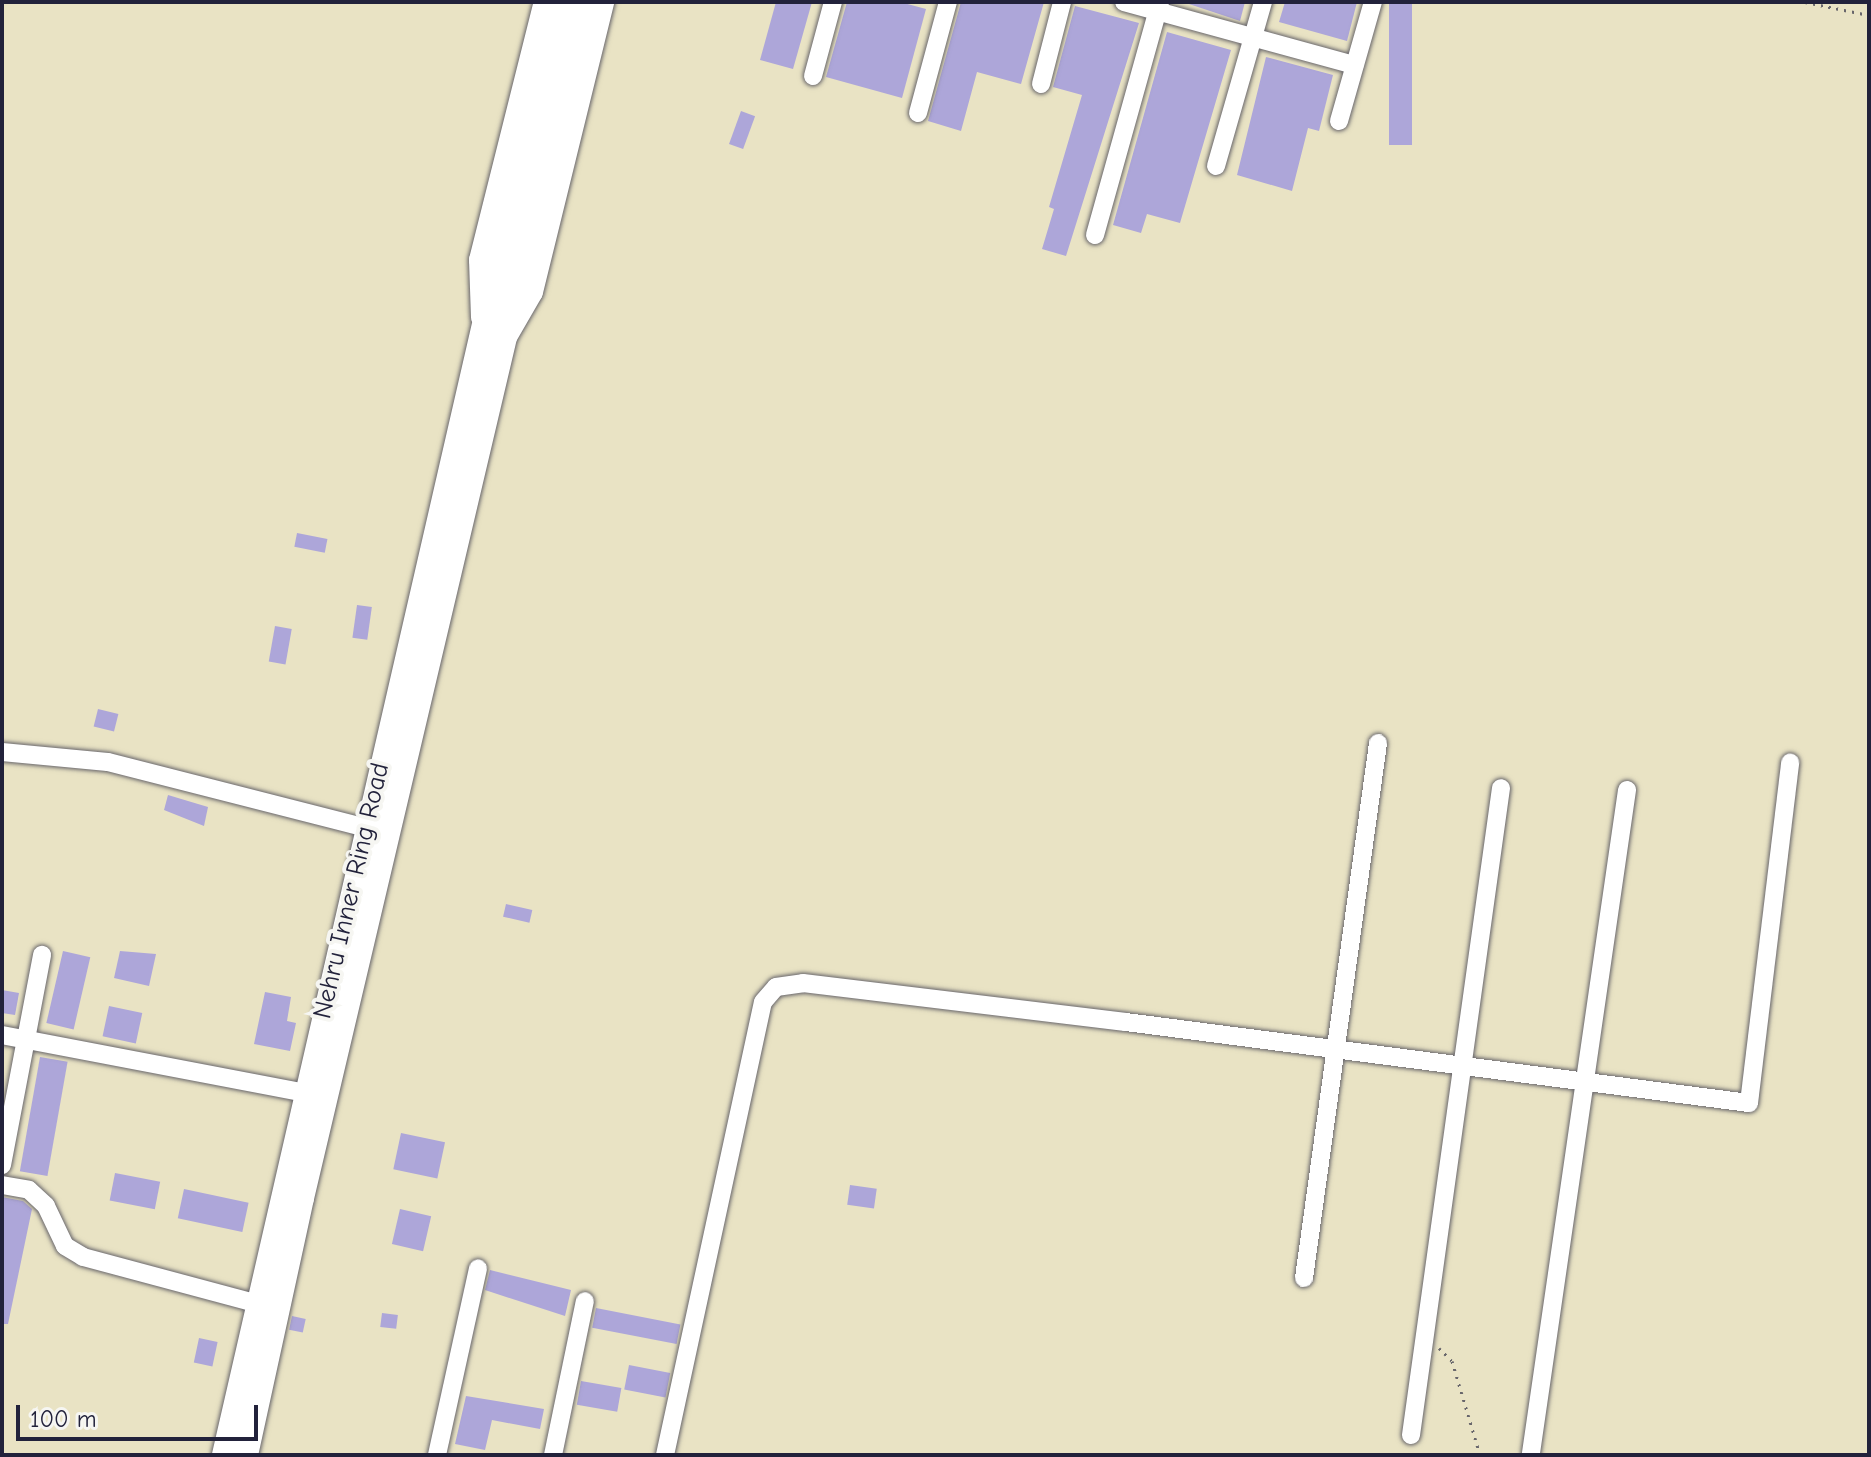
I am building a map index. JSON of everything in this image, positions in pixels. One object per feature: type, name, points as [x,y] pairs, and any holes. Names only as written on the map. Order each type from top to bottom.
[{"type":"main road","points":[[508,266],[559,2]]},
{"type":"main road","points":[[508,266],[583,2]]},
{"type":"main road","name":"Nehru Inner Ring Road","points":[[245,1455],[508,266]]},
{"type":"main road","name":"Nehru Inner Ring Road","points":[[225,1455],[367,828],[460,473]]},
{"type":"street","points":[[492,334],[480,260],[545,2]]},
{"type":"street","points":[[492,334],[532,292],[603,2]]},
{"type":"street","points":[[813,76],[833,2]]},
{"type":"street","points":[[918,113],[948,2]]},
{"type":"street","points":[[1041,84],[1062,2]]},
{"type":"street","points":[[1124,2],[1159,7],[1355,65]]},
{"type":"street","points":[[1216,166],[1263,2]]},
{"type":"street","points":[[1339,121],[1373,2]]},
{"type":"street","points":[[1095,235],[1159,7]]},
{"type":"street","points":[[1304,1278],[1378,743]]},
{"type":"street","points":[[2,752],[108,762],[367,828]]},
{"type":"street","points":[[665,1455],[763,1002],[776,987],[803,983],[1749,1103],[1790,762]]},
{"type":"street","points":[[1411,1435],[1501,788]]},
{"type":"street","points":[[1531,1453],[1627,790]]},
{"type":"street","points":[[2,1165],[42,955]]},
{"type":"street","points":[[2,1035],[305,1093]]},
{"type":"street","points":[[2,1185],[29,1190],[46,1206],[65,1246],[83,1257],[258,1304]]},
{"type":"street","points":[[437,1455],[478,1268]]},
{"type":"street","points":[[553,1455],[585,1301]]},
{"type":"path","points":[[1805,2],[1869,15]]},
{"type":"path","points":[[1424,1341],[1452,1361],[1480,1455]]},
{"type":"building","points":[[776,2],[812,2],[793,69],[760,60]]},
{"type":"building","points":[[847,2],[900,2],[926,9],[902,98],[826,77]]},
{"type":"building","points":[[961,2],[1044,2],[1021,84],[977,72],[961,131],[928,121]]},
{"type":"building","points":[[1183,2],[1245,2],[1240,21]]},
{"type":"building","points":[[1285,2],[1357,2],[1347,41],[1279,22]]},
{"type":"building","points":[[1389,2],[1412,2],[1412,145],[1389,145]]},
{"type":"building","points":[[1075,6],[1139,23],[1066,256],[1042,249],[1054,209],[1049,207],[1082,95],[1053,87]]},
{"type":"building","points":[[1167,32],[1231,50],[1180,223],[1147,214],[1141,233],[1113,225]]},
{"type":"building","points":[[1266,57],[1333,75],[1319,131],[1308,128],[1292,191],[1237,175]]},
{"type":"building","points":[[741,111],[755,116],[743,149],[729,144]]},
{"type":"building","points":[[297,533],[327,539],[325,553],[294,547]]},
{"type":"building","points":[[357,605],[372,607],[367,640],[352,638]]},
{"type":"building","points":[[275,626],[292,629],[285,664],[269,661]]},
{"type":"building","points":[[98,709],[118,714],[114,732],[94,726]]},
{"type":"building","points":[[168,795],[208,807],[204,826],[164,810]]},
{"type":"building","points":[[506,904],[532,910],[529,923],[503,917]]},
{"type":"building","points":[[63,951],[90,957],[74,1029],[46,1023]]},
{"type":"building","points":[[120,951],[156,954],[149,986],[114,978]]},
{"type":"building","points":[[2,990],[19,993],[15,1015],[2,1013]]},
{"type":"building","points":[[265,992],[291,997],[287,1021],[296,1023],[290,1051],[254,1044]]},
{"type":"building","points":[[109,1006],[142,1013],[136,1043],[103,1036]]},
{"type":"building","points":[[40,1057],[68,1062],[47,1176],[20,1171]]},
{"type":"building","points":[[401,1133],[445,1142],[437,1179],[393,1169]]},
{"type":"building","points":[[115,1173],[160,1182],[155,1209],[110,1200]]},
{"type":"building","points":[[850,1185],[877,1189],[874,1209],[847,1205]]},
{"type":"building","points":[[184,1189],[249,1203],[242,1232],[178,1218]]},
{"type":"building","points":[[2,1197],[23,1201],[32,1209],[8,1324],[2,1324]]},
{"type":"building","points":[[400,1209],[431,1216],[423,1251],[392,1244]]},
{"type":"building","points":[[490,1270],[571,1290],[565,1316],[485,1290]]},
{"type":"building","points":[[596,1308],[680,1324],[677,1344],[592,1328]]},
{"type":"building","points":[[382,1313],[398,1315],[396,1329],[380,1327]]},
{"type":"building","points":[[292,1316],[306,1319],[303,1333],[289,1330]]},
{"type":"building","points":[[199,1338],[218,1342],[212,1366],[194,1362]]},
{"type":"building","points":[[629,1365],[670,1373],[665,1398],[624,1390]]},
{"type":"building","points":[[581,1381],[621,1388],[617,1412],[577,1405]]},
{"type":"building","points":[[466,1396],[544,1409],[540,1429],[492,1420],[485,1450],[455,1444]]}]
